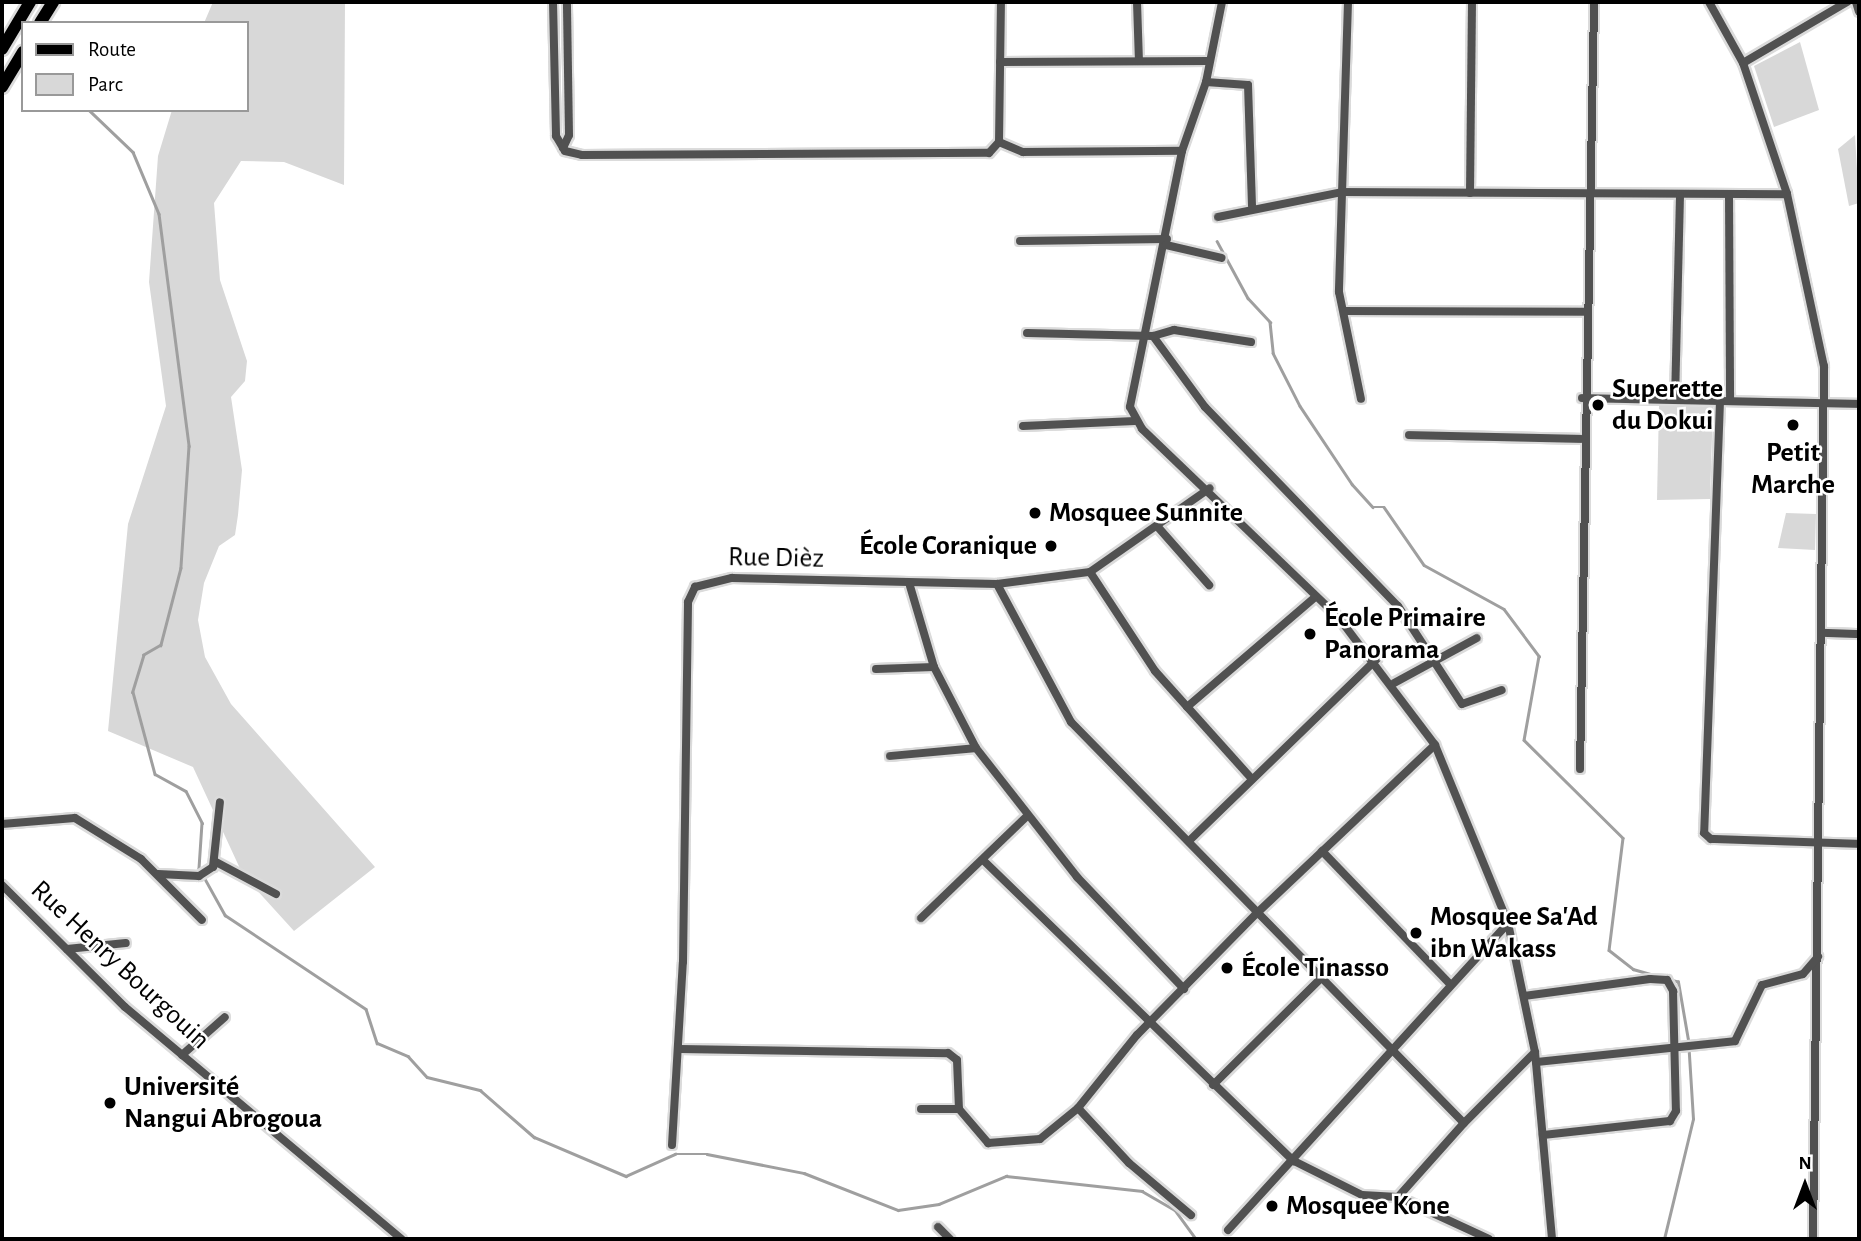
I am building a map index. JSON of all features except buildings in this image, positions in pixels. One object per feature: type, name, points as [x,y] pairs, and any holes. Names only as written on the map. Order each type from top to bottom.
[{"type":"main road","points":[[2,49],[30,2]]},
{"type":"main road","points":[[41,21],[53,2]]},
{"type":"main road","points":[[2,87],[21,55]]},
{"type":"street","points":[[553,2],[556,136],[563,148],[582,155],[989,153],[999,142],[1001,2]]},
{"type":"street","points":[[563,148],[569,135],[567,2]]},
{"type":"street","points":[[1137,2],[1139,61]]},
{"type":"street","points":[[1222,2],[1206,82],[1182,151],[1149,334],[1130,394],[1135,421],[1210,488],[1314,598],[1377,659],[1435,745],[1508,923],[1535,1052],[1552,1239]]},
{"type":"street","points":[[1348,2],[1342,192],[1344,311],[1362,399]]},
{"type":"street","points":[[1470,193],[1472,2]]},
{"type":"street","points":[[1580,769],[1581,439],[1594,2]]},
{"type":"street","points":[[1709,2],[1743,62],[1787,194],[1820,336],[1826,403],[1825,633],[1813,1239]]},
{"type":"street","points":[[1743,62],[1847,2]]},
{"type":"street","points":[[1856,2],[1859,12]]},
{"type":"street","points":[[1000,62],[1209,61]]},
{"type":"street","points":[[1206,82],[1248,85],[1252,206]]},
{"type":"street","points":[[999,142],[1023,152],[1182,151]]},
{"type":"street","points":[[1218,217],[1252,206],[1342,192],[1787,194]]},
{"type":"street","points":[[1675,400],[1681,194]]},
{"type":"street","points":[[1729,194],[1730,401]]},
{"type":"street","points":[[1020,241],[1166,242],[1222,258]]},
{"type":"street","points":[[1344,311],[1586,312]]},
{"type":"street","points":[[1027,333],[1149,334],[1174,330],[1251,342]]},
{"type":"street","points":[[1149,334],[1205,407],[1398,606],[1438,659],[1462,704],[1502,690]]},
{"type":"street","points":[[1582,398],[1859,404]]},
{"type":"street","points":[[1720,401],[1704,833],[1711,839],[1859,844]]},
{"type":"street","points":[[1023,426],[1135,421]]},
{"type":"street","points":[[1409,435],[1581,439]]},
{"type":"street","name":"Rue Dièz","points":[[680,1049],[688,602],[695,587],[732,578],[910,586],[996,584],[1090,572],[1210,488]]},
{"type":"street","points":[[1157,526],[1209,585]]},
{"type":"street","points":[[1090,572],[1125,629],[1187,706],[1252,779]]},
{"type":"street","points":[[996,584],[1071,722],[1189,841],[1256,914],[1464,1123]]},
{"type":"street","points":[[910,586],[934,667],[976,748],[1027,816],[1184,989]]},
{"type":"street","points":[[1187,706],[1314,598]]},
{"type":"street","points":[[1825,633],[1859,634]]},
{"type":"street","points":[[1394,684],[1477,638]]},
{"type":"street","points":[[1189,841],[1377,659]]},
{"type":"street","points":[[876,668],[934,667]]},
{"type":"street","points":[[672,1145],[680,1049],[948,1053],[957,1060],[959,1109],[988,1143],[1001,1146],[1040,1139],[1078,1108],[1150,1023],[1256,914],[1435,745]]},
{"type":"street","points":[[890,756],[976,748]]},
{"type":"street","points":[[158,874],[199,876],[214,865],[220,802]]},
{"type":"street","points":[[921,918],[1027,816]]},
{"type":"street","points":[[2,824],[75,818],[158,874],[202,920]]},
{"type":"street","points":[[1322,851],[1451,984]]},
{"type":"street","points":[[983,860],[1294,1161],[1362,1195],[1398,1198],[1489,1239]]},
{"type":"street","points":[[214,865],[276,894]]},
{"type":"street","name":"Rue Henry Bourgouin","points":[[2,885],[182,1055],[401,1239]]},
{"type":"street","points":[[1228,1230],[1294,1161],[1390,1048],[1508,923]]},
{"type":"street","points":[[67,949],[126,943]]},
{"type":"street","points":[[1536,1062],[1735,1041],[1762,985],[1803,974],[1818,956]]},
{"type":"street","points":[[1213,1085],[1320,979]]},
{"type":"street","points":[[1524,996],[1667,980],[1673,990],[1676,1111],[1670,1121],[1543,1135]]},
{"type":"street","points":[[182,1055],[225,1017]]},
{"type":"street","points":[[1398,1198],[1464,1123],[1535,1052]]},
{"type":"street","points":[[1078,1108],[1129,1163],[1191,1215]]},
{"type":"street","points":[[921,1109],[959,1109]]},
{"type":"street","points":[[938,1227],[950,1239]]},
{"type":"green space","points":[[213,2],[345,2],[344,185],[284,162],[241,161],[214,203],[220,280],[247,361],[245,381],[231,397],[242,470],[238,515],[235,535],[219,546],[204,583],[198,620],[205,657],[231,704],[375,867],[294,931],[243,875],[193,767],[108,731],[128,524],[166,406],[149,282],[158,156],[171,112],[248,112],[248,21],[205,21]]},
{"type":"green space","points":[[1800,42],[1819,110],[1774,127],[1754,66]]},
{"type":"green space","points":[[1855,135],[1859,203],[1849,206],[1838,149]]},
{"type":"green space","points":[[1659,406],[1713,406],[1710,499],[1657,500]]},
{"type":"green space","points":[[1786,513],[1816,514],[1815,550],[1778,548]]},
{"type":"waterway","points":[[91,112],[133,152],[159,214],[189,446],[181,568],[161,645],[144,655],[133,692],[155,774],[186,791],[202,823],[199,868],[225,915],[366,1009],[377,1043],[408,1056],[427,1077],[480,1090],[534,1137],[626,1176],[675,1154],[707,1154],[804,1173],[898,1210],[939,1204],[1006,1176],[1142,1191],[1175,1210],[1196,1239]]},
{"type":"waterway","points":[[1217,241],[1248,298],[1270,322],[1273,353],[1300,406],[1352,484],[1373,507],[1384,507],[1424,565],[1504,609],[1539,656],[1524,740],[1623,838],[1609,950],[1633,969],[1657,976]]},
{"type":"waterway","points":[[1664,1239],[1693,1119],[1688,1040],[1678,982],[1670,980]]},
{"type":"place","name":"Superette du Dokui","points":[[1598,405]]},
{"type":"place","name":"Petit Marche","points":[[1793,425]]},
{"type":"place","name":"Mosquee Sunnite","points":[[1035,513]]},
{"type":"place","name":"École Coranique","points":[[1051,546]]},
{"type":"place","name":"École Primaire Panorama","points":[[1310,634]]},
{"type":"place","name":"Mosquee Sa'Ad ibn Wakass","points":[[1416,933]]},
{"type":"place","name":"École Tinasso","points":[[1227,968]]},
{"type":"place","name":"Université Nangui Abrogoua","points":[[110,1103]]},
{"type":"place","name":"Mosquee Kone","points":[[1272,1206]]}]
